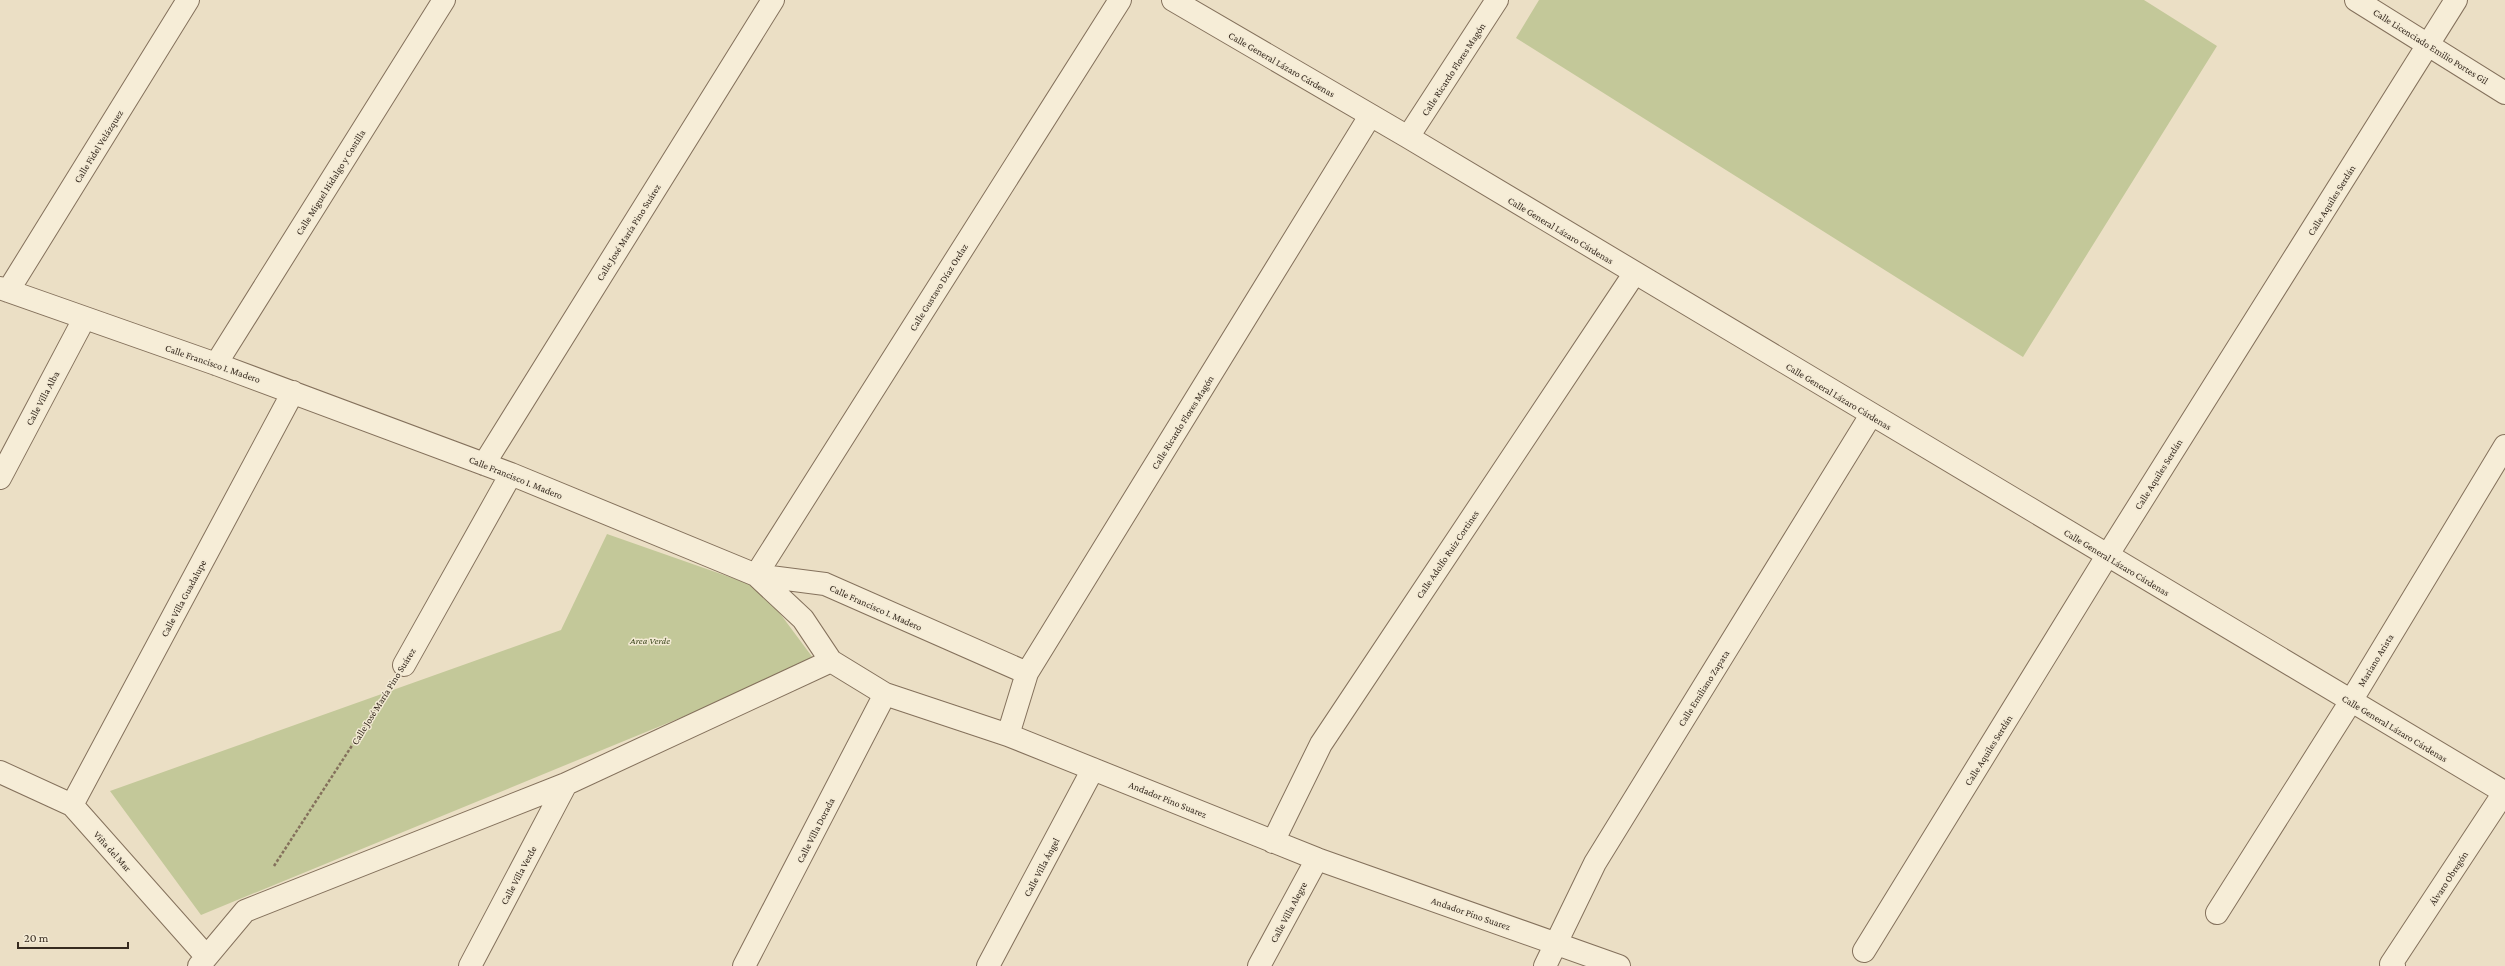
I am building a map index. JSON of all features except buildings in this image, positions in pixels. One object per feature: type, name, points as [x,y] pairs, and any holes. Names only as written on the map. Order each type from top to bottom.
[{"type":"street","name":"Calle Fidel Velázquez","points":[[4,290],[188,0]]},
{"type":"street","name":"Calle Miguel Hidalgo y Costilla","points":[[216,364],[444,0]]},
{"type":"street","name":"Calle José María Pino Suárez","points":[[484,464],[772,0]]},
{"type":"street","name":"Calle Gustavo Díaz Ordaz","points":[[756,574],[1120,0]]},
{"type":"street","name":"Calle General Lázaro Cárdenas","points":[[1173,0],[1408,138],[2505,792]]},
{"type":"street","name":"Calle Ricardo Flores Magón","points":[[1408,138],[1497,0]]},
{"type":"street","name":"Calle Licenciado Emilio Portes Gil","points":[[2356,0],[2505,93]]},
{"type":"street","name":"Calle Aquiles Serdán","points":[[1864,951],[2107,556],[2456,0]]},
{"type":"street","name":"Calle Ricardo Flores Magón","points":[[1008,735],[1027,673],[1370,116]]},
{"type":"street","name":"Calle Adolfo Ruiz Cortines","points":[[1273,842],[1321,744],[1634,274]]},
{"type":"street","name":"Calle Francisco I. Madero","points":[[4,290],[216,364],[511,474],[756,574],[825,584],[1027,673]]},
{"type":"street","name":"Calle Villa Alba","points":[[0,478],[84,319]]},
{"type":"street","name":"Calle Villa Guadalupe","points":[[72,805],[293,392]]},
{"type":"street","name":"Calle Emiliano Zapata","points":[[1544,966],[1594,863],[1871,415]]},
{"type":"street","name":"Mariano Arista","points":[[2217,913],[2351,701],[2505,446]]},
{"type":"street","name":"Calle José María Pino Suárez","points":[[404,665],[511,474]]},
{"type":"street","name":"Andador Pino Suarez","points":[[756,574],[803,619],[831,661],[885,694],[1008,735],[1317,859],[1618,966]]},
{"type":"street","points":[[202,961],[245,911],[566,784],[831,661]]},
{"type":"street","name":"Calle Villa Dorada","points":[[744,966],[885,694]]},
{"type":"street","name":"Calle Villa Ángel","points":[[988,966],[1093,768]]},
{"type":"street","name":"Viña del Mar","points":[[0,772],[72,805],[202,961]]},
{"type":"street","name":"Calle Villa Verde","points":[[470,966],[566,784]]},
{"type":"street","name":"Álvaro Obregón","points":[[2393,965],[2505,792]]},
{"type":"street","name":"Calle Villa Alegre","points":[[1259,966],[1317,859]]},
{"type":"path","name":"Calle José María Pino Suárez","points":[[271,871],[404,665]]},
{"type":"green space","points":[[1539,0],[2144,0],[2217,46],[2023,357],[1516,38]]},
{"type":"green space","name":"Area Verde","points":[[607,534],[761,588],[816,662],[201,915],[110,791],[561,630]]}]
